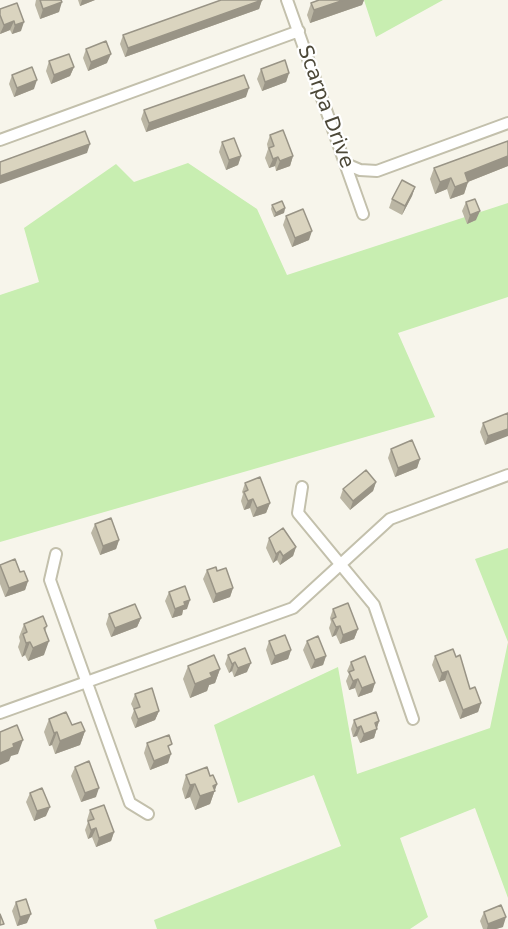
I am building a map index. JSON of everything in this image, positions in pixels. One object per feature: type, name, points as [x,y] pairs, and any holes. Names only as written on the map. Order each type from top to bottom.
[{"type":"street","name":"Scarpa Drive","points":[[288,0],[363,214]]},
{"type":"street","points":[[0,140],[299,31]]},
{"type":"street","points":[[346,164],[360,170],[377,171],[508,123]]},
{"type":"street","points":[[0,713],[293,608],[390,519],[508,475]]},
{"type":"street","points":[[302,487],[298,513],[374,605],[413,719]]},
{"type":"street","points":[[56,554],[50,580],[86,682],[130,803],[148,814]]},
{"type":"green space","points":[[364,0],[443,0],[376,37]]},
{"type":"green space","points":[[188,163],[257,209],[287,275],[508,203],[508,297],[398,333],[435,417],[0,542],[0,295],[39,282],[24,228],[116,164],[134,182]]},
{"type":"green space","points":[[508,548],[508,642],[475,559]]},
{"type":"green space","points":[[508,642],[508,898],[475,808],[400,838],[428,917],[410,929],[157,929],[154,920],[341,846],[314,775],[238,803],[214,725],[338,667],[357,774],[490,728]]},
{"type":"building","points":[[40,0],[61,0],[62,2],[43,9]]},
{"type":"building","points":[[221,0],[262,0],[128,48],[123,35]]},
{"type":"building","points":[[319,0],[344,0],[314,10],[311,3]]},
{"type":"building","points":[[17,3],[24,22],[15,25],[14,21],[4,25],[0,9]]},
{"type":"building","points":[[106,41],[111,54],[91,62],[86,49]]},
{"type":"building","points":[[69,54],[74,67],[54,75],[49,61]]},
{"type":"building","points":[[285,60],[289,73],[265,82],[261,69]]},
{"type":"building","points":[[32,67],[37,80],[17,88],[12,75]]},
{"type":"building","points":[[244,75],[249,88],[149,123],[144,110]]},
{"type":"building","points":[[283,130],[293,156],[280,161],[278,157],[273,159],[269,148],[274,146],[270,135]]},
{"type":"building","points":[[85,131],[90,144],[0,176],[0,162]]},
{"type":"building","points":[[234,138],[241,156],[229,160],[222,142]]},
{"type":"building","points":[[508,141],[508,156],[465,173],[468,182],[455,187],[451,178],[440,182],[434,168]]},
{"type":"building","points":[[402,180],[415,187],[405,206],[392,199]]},
{"type":"building","points":[[475,199],[480,211],[470,215],[466,202]]},
{"type":"building","points":[[282,201],[285,208],[276,213],[272,205]]},
{"type":"building","points":[[303,209],[312,231],[295,238],[286,216]]},
{"type":"building","points":[[508,413],[508,429],[488,436],[483,423]]},
{"type":"building","points":[[412,440],[420,459],[398,468],[391,449]]},
{"type":"building","points":[[366,470],[376,482],[353,501],[343,489]]},
{"type":"building","points":[[260,477],[270,503],[257,508],[253,499],[248,501],[244,492],[248,490],[245,483]]},
{"type":"building","points":[[111,518],[119,540],[103,546],[95,524]]},
{"type":"building","points":[[283,528],[296,547],[283,556],[280,551],[276,554],[269,538]]},
{"type":"building","points":[[15,559],[20,572],[24,571],[28,581],[9,588],[0,565]]},
{"type":"building","points":[[216,567],[217,571],[226,568],[233,588],[216,594],[207,570]]},
{"type":"building","points":[[185,586],[190,600],[175,609],[169,592]]},
{"type":"building","points":[[348,603],[358,629],[343,635],[340,626],[336,627],[332,619],[336,617],[333,609]]},
{"type":"building","points":[[135,604],[141,618],[115,628],[109,614]]},
{"type":"building","points":[[43,616],[47,626],[44,628],[49,641],[33,648],[30,642],[26,643],[23,634],[27,632],[24,624]]},
{"type":"building","points":[[285,635],[291,650],[275,656],[269,641]]},
{"type":"building","points":[[318,636],[326,656],[315,660],[307,641]]},
{"type":"building","points":[[245,648],[251,663],[238,668],[235,662],[232,664],[228,655]]},
{"type":"building","points":[[453,649],[456,657],[460,655],[470,689],[475,687],[481,703],[463,710],[448,671],[442,673],[435,656]]},
{"type":"building","points":[[214,655],[220,669],[210,673],[212,677],[195,684],[188,666]]},
{"type":"building","points":[[365,656],[375,683],[362,688],[358,679],[353,681],[349,672],[354,670],[351,662]]},
{"type":"building","points":[[152,688],[159,711],[138,719],[134,709],[140,707],[135,694]]},
{"type":"building","points":[[66,712],[72,725],[81,722],[85,731],[60,741],[49,719]]},
{"type":"building","points":[[376,712],[379,721],[375,723],[377,729],[364,734],[361,726],[357,728],[354,720]]},
{"type":"building","points":[[17,725],[23,740],[0,753],[0,732]]},
{"type":"building","points":[[169,735],[172,744],[168,746],[171,754],[154,761],[147,743]]},
{"type":"building","points":[[89,761],[99,788],[85,793],[75,767]]},
{"type":"building","points":[[207,767],[210,776],[213,775],[217,784],[213,786],[215,791],[200,796],[195,784],[190,785],[186,775]]},
{"type":"building","points":[[42,788],[50,807],[37,811],[30,793]]},
{"type":"building","points":[[104,805],[114,832],[99,838],[96,828],[91,830],[88,821],[94,819],[90,810]]},
{"type":"building","points":[[26,899],[31,914],[20,917],[16,902]]},
{"type":"building","points":[[501,905],[506,917],[488,924],[484,912]]}]
